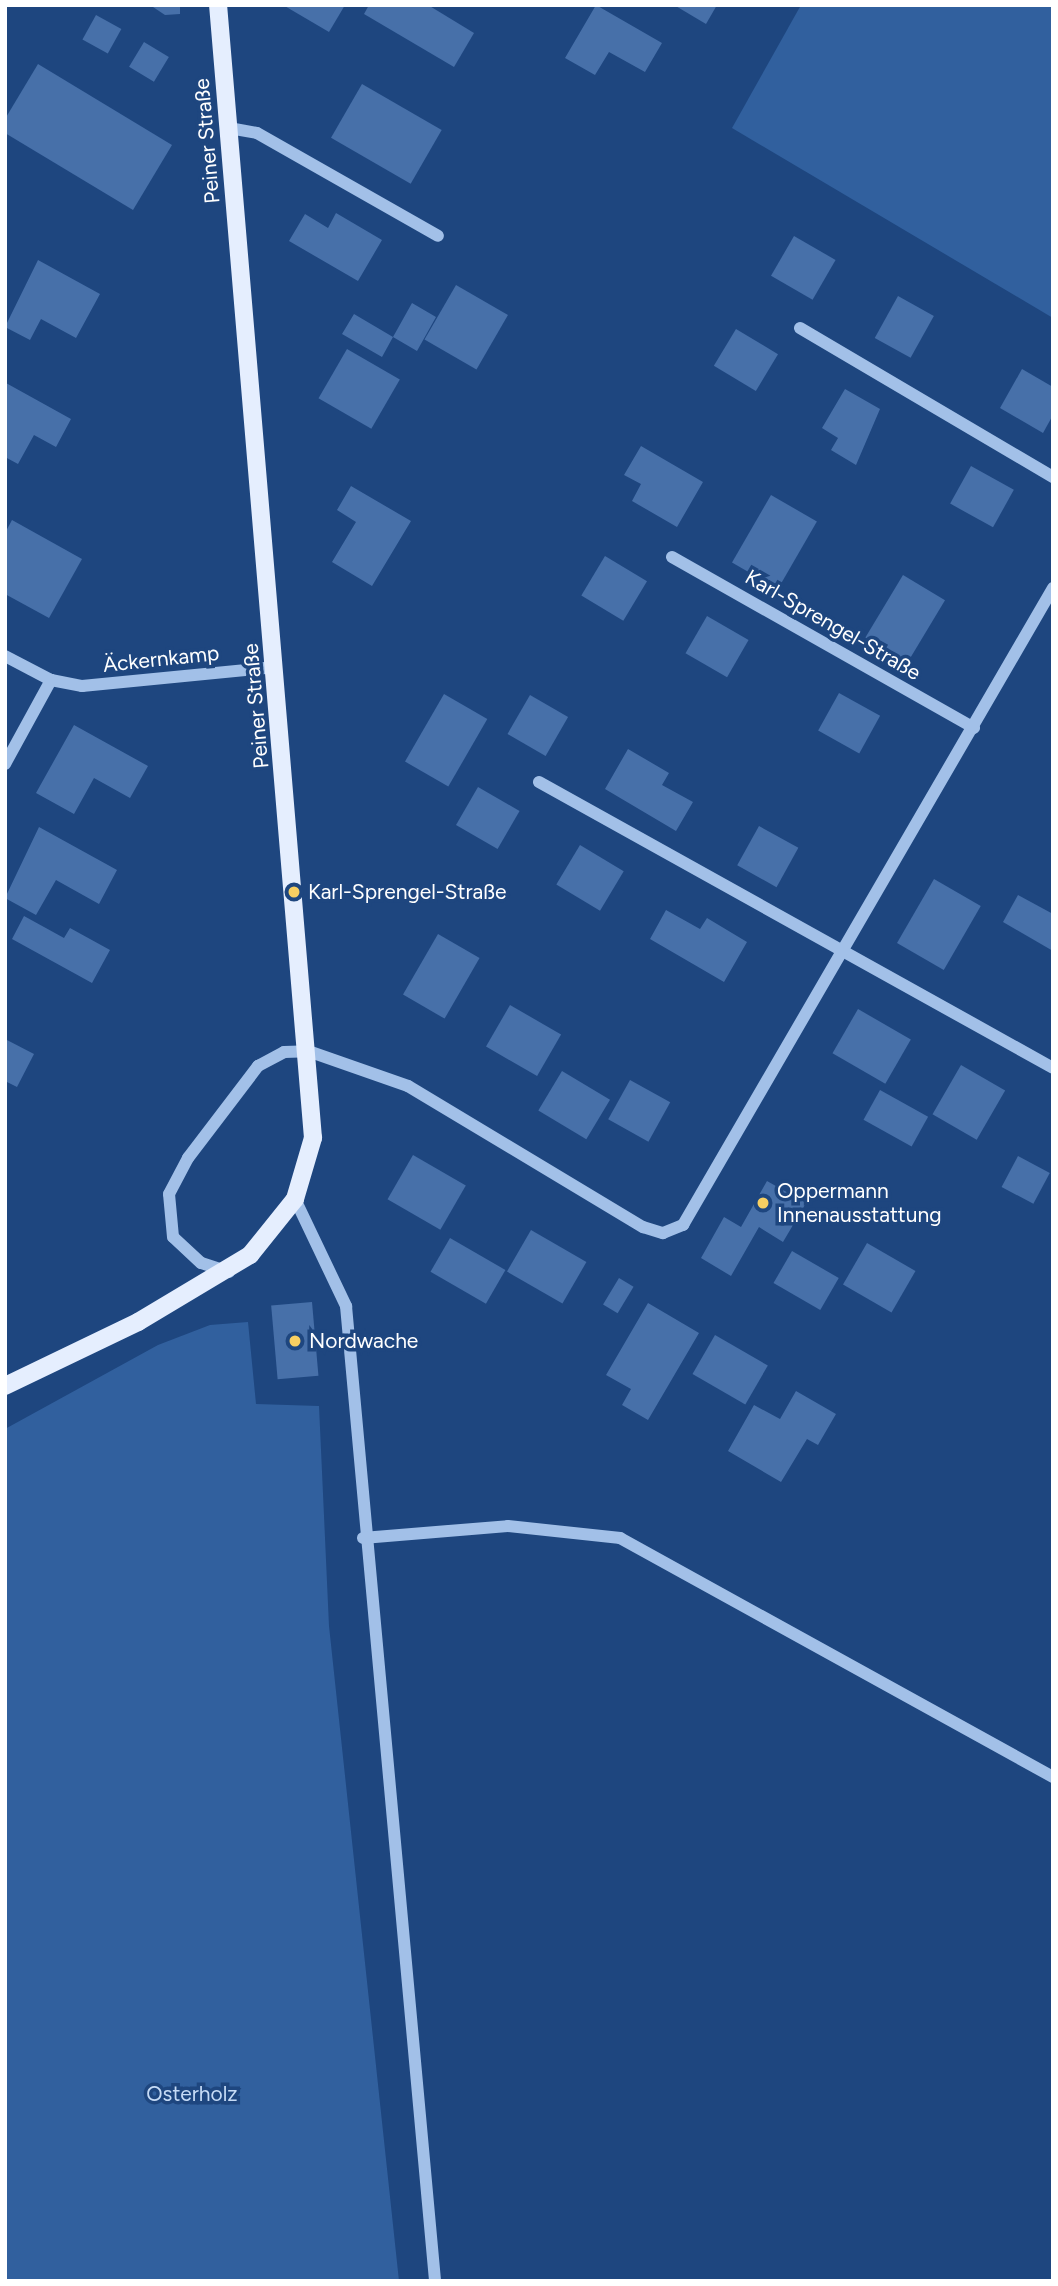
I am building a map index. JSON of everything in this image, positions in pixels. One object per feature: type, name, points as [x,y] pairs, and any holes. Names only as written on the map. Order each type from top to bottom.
[{"type":"main road","name":"Peiner Straße","points":[[5,1385],[138,1322],[229,1272],[270,1236],[295,1199],[313,1138],[308,1051],[218,5]]},
{"type":"street","points":[[229,128],[257,133],[438,236]]},
{"type":"street","points":[[800,328],[1053,477]]},
{"type":"street","name":"Karl-Sprengel-Straße","points":[[673,556],[974,728]]},
{"type":"street","points":[[229,1272],[201,1263],[173,1237],[169,1194],[188,1158],[258,1066],[284,1052],[308,1051],[408,1086],[643,1227],[663,1233],[683,1225],[699,1205],[1053,589]]},
{"type":"street","name":"Äckernkamp","points":[[5,656],[51,680],[82,686],[275,667]]},
{"type":"street","points":[[5,764],[51,680]]},
{"type":"street","points":[[538,782],[1053,1068]]},
{"type":"street","points":[[295,1199],[346,1306],[363,1538],[435,2281]]},
{"type":"street","points":[[363,1538],[508,1526],[633,1542],[1053,1777]]},
{"type":"green space","points":[[801,5],[1053,5],[1053,318],[732,128]]},
{"type":"green space","name":"Osterholz","points":[[248,1322],[256,1404],[319,1406],[329,1626],[399,2281],[5,2281],[5,1429],[158,1345],[210,1325]]},
{"type":"building","points":[[150,5],[180,5],[180,14],[165,15]]},
{"type":"building","points":[[283,5],[345,5],[329,32]]},
{"type":"building","points":[[369,5],[428,5],[474,33],[454,67],[364,14]]},
{"type":"building","points":[[596,5],[662,43],[645,72],[609,52],[595,75],[565,58]]},
{"type":"building","points":[[674,5],[717,5],[706,24]]},
{"type":"building","points":[[96,15],[121,29],[108,54],[82,39]]},
{"type":"building","points":[[144,42],[169,57],[154,82],[129,67]]},
{"type":"building","points":[[38,64],[172,145],[133,210],[5,133],[5,119]]},
{"type":"building","points":[[362,84],[442,130],[411,184],[331,138]]},
{"type":"building","points":[[336,213],[382,240],[358,281],[289,241],[305,214],[328,228]]},
{"type":"building","points":[[794,236],[836,260],[813,300],[771,276]]},
{"type":"building","points":[[38,260],[100,294],[76,338],[41,319],[30,340],[5,327]]},
{"type":"building","points":[[456,285],[508,315],[476,370],[424,340]]},
{"type":"building","points":[[898,296],[934,316],[911,358],[875,338]]},
{"type":"building","points":[[412,303],[436,317],[417,351],[393,337]]},
{"type":"building","points":[[354,314],[393,337],[382,357],[342,334]]},
{"type":"building","points":[[736,329],[778,354],[756,391],[714,366]]},
{"type":"building","points":[[347,349],[400,380],[371,429],[318,398]]},
{"type":"building","points":[[1022,369],[1053,387],[1053,415],[1043,433],[1000,408]]},
{"type":"building","points":[[6,383],[71,419],[56,447],[34,435],[18,464],[5,457]]},
{"type":"building","points":[[845,389],[880,409],[856,465],[831,450],[838,438],[822,428]]},
{"type":"building","points":[[641,446],[703,482],[677,527],[632,501],[641,484],[624,475]]},
{"type":"building","points":[[971,466],[1014,490],[993,527],[950,504]]},
{"type":"building","points":[[351,486],[411,521],[372,586],[332,562],[356,522],[337,510]]},
{"type":"building","points":[[771,495],[817,522],[778,589],[732,563]]},
{"type":"building","points":[[12,520],[82,559],[49,618],[5,594],[5,533]]},
{"type":"building","points":[[605,556],[647,581],[623,621],[581,595]]},
{"type":"building","points":[[903,575],[945,600],[907,663],[865,638]]},
{"type":"building","points":[[707,616],[749,640],[727,677],[686,653]]},
{"type":"building","points":[[839,693],[880,716],[859,753],[818,731]]},
{"type":"building","points":[[444,694],[487,719],[448,787],[405,762]]},
{"type":"building","points":[[530,695],[568,717],[546,756],[508,734]]},
{"type":"building","points":[[74,725],[148,766],[130,798],[94,778],[74,814],[36,793]]},
{"type":"building","points":[[628,749],[669,773],[662,785],[693,802],[676,831],[605,789]]},
{"type":"building","points":[[478,787],[520,811],[498,849],[456,825]]},
{"type":"building","points":[[759,826],[798,848],[777,887],[737,865]]},
{"type":"building","points":[[39,827],[117,870],[99,904],[56,880],[36,915],[5,898]]},
{"type":"building","points":[[580,845],[624,871],[600,911],[556,884]]},
{"type":"building","points":[[934,879],[981,906],[944,970],[897,943]]},
{"type":"building","points":[[1018,895],[1053,914],[1053,951],[1003,922]]},
{"type":"building","points":[[666,910],[700,929],[707,918],[747,942],[724,982],[650,939]]},
{"type":"building","points":[[24,916],[64,938],[70,928],[110,950],[92,983],[12,939]]},
{"type":"building","points":[[438,934],[480,958],[445,1019],[403,995]]},
{"type":"building","points":[[510,1005],[561,1034],[537,1076],[486,1047]]},
{"type":"building","points":[[858,1009],[911,1040],[885,1084],[832,1053]]},
{"type":"building","points":[[5,1039],[34,1054],[17,1087],[5,1081]]},
{"type":"building","points":[[961,1065],[1005,1090],[977,1140],[932,1114]]},
{"type":"building","points":[[562,1071],[610,1100],[586,1139],[538,1110]]},
{"type":"building","points":[[630,1080],[670,1102],[648,1142],[608,1119]]},
{"type":"building","points":[[880,1090],[928,1117],[912,1146],[864,1120]]},
{"type":"building","points":[[413,1155],[466,1186],[440,1230],[388,1199]]},
{"type":"building","points":[[1018,1156],[1050,1173],[1033,1204],[1002,1187]]},
{"type":"building","points":[[767,1181],[806,1203],[783,1242],[759,1227],[731,1276],[701,1258],[724,1217],[741,1227]]},
{"type":"building","points":[[531,1230],[586,1262],[562,1304],[507,1272]]},
{"type":"building","points":[[450,1238],[505,1270],[486,1304],[430,1272]]},
{"type":"building","points":[[867,1243],[915,1271],[891,1313],[843,1285]]},
{"type":"building","points":[[792,1251],[839,1278],[820,1310],[774,1283]]},
{"type":"building","points":[[619,1278],[634,1287],[618,1313],[603,1305]]},
{"type":"building","name":"Nordwache","points":[[312,1302],[318,1376],[278,1379],[271,1306]]},
{"type":"building","points":[[648,1303],[699,1333],[648,1420],[622,1405],[631,1389],[606,1375]]},
{"type":"building","points":[[715,1335],[768,1366],[745,1404],[692,1374]]},
{"type":"building","points":[[796,1391],[836,1414],[818,1445],[807,1439],[781,1482],[728,1451],[754,1405],[780,1419]]},
{"type":"place","name":"Karl-Sprengel-Straße","points":[[294,892]]},
{"type":"place","name":"Oppermann Innenausstattung","points":[[763,1203]]},
{"type":"place","name":"Nordwache","points":[[295,1341]]}]
